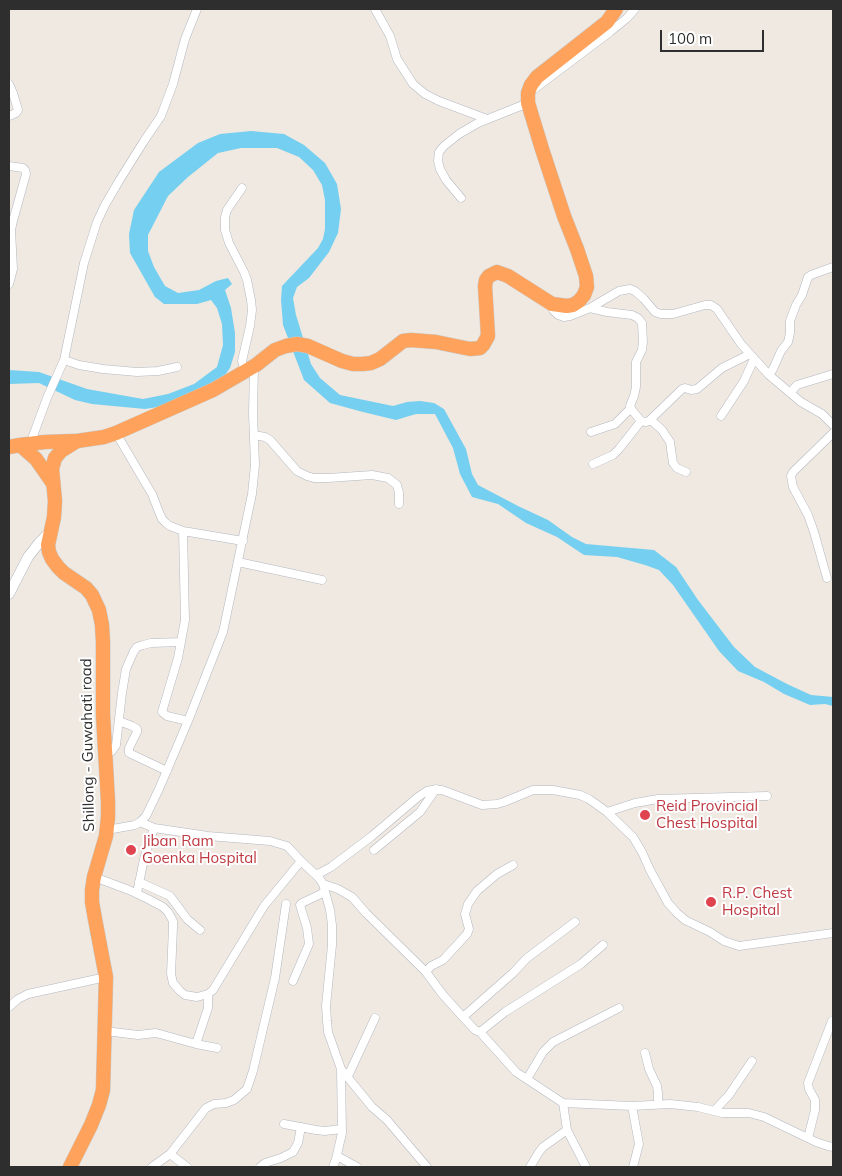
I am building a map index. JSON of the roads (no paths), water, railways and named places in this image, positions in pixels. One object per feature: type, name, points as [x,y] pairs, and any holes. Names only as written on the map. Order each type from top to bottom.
[{"type":"highway","points":[[20,445],[77,441],[104,437],[116,433],[206,393],[252,368],[275,350],[286,346],[297,344],[308,346],[353,364],[370,363],[380,360],[403,341],[436,342],[470,349],[480,348],[488,336],[485,286],[489,276],[497,272],[508,276],[552,304],[566,306],[573,305],[579,301],[587,287],[586,276],[542,149],[528,98],[531,85],[537,77],[607,22],[616,9]]},
{"type":"highway","name":"Shillong - Guwahati road","points":[[70,1167],[99,1105],[103,1084],[106,977],[92,902],[94,877],[108,830],[103,715],[103,642],[99,610],[92,595],[86,588],[58,567],[52,559],[48,545],[54,517],[55,501],[52,468],[55,458],[61,451],[77,441]]},
{"type":"highway","points":[[20,445],[41,464],[53,485]]},
{"type":"street","points":[[20,445],[47,398],[63,363],[84,263],[96,222],[119,181],[162,116],[185,39],[197,9]]},
{"type":"street","points":[[375,9],[390,36],[397,59],[414,84],[425,94],[439,101],[487,119]]},
{"type":"street","points":[[461,198],[446,180],[440,169],[438,161],[444,146],[478,122],[528,98],[603,38],[635,9]]},
{"type":"street","points":[[9,84],[18,110],[9,116]]},
{"type":"street","points":[[9,166],[23,168],[26,174],[13,221],[12,269],[9,284]]},
{"type":"street","points":[[108,830],[135,825],[140,822],[151,806],[188,722],[223,632],[243,541],[252,494],[255,465],[252,368],[242,361],[252,310],[244,272],[229,243],[225,230],[227,210],[242,188]]},
{"type":"street","points":[[769,375],[781,351],[788,342],[790,321],[808,277],[833,267]]},
{"type":"street","points":[[552,304],[554,313],[564,317],[570,316],[590,308],[619,291],[630,290],[635,291],[655,312],[661,314],[674,314],[711,305],[717,309],[752,357],[769,375],[801,402],[822,414],[833,425]]},
{"type":"street","points":[[590,308],[632,315],[638,318],[642,323],[643,342],[642,350],[636,362],[636,387],[631,408],[615,424],[591,432]]},
{"type":"street","points":[[722,416],[744,381],[752,357]]},
{"type":"street","points":[[631,408],[641,420],[646,422],[651,420],[682,389],[698,389],[722,368],[752,357]]},
{"type":"street","points":[[63,363],[137,372],[158,371],[177,367]]},
{"type":"street","points":[[790,393],[797,385],[833,374]]},
{"type":"street","points":[[593,464],[613,455],[641,420]]},
{"type":"street","points":[[651,420],[662,430],[670,442],[673,463],[677,468],[686,472]]},
{"type":"street","points":[[116,433],[152,494],[162,519],[170,526],[183,531],[243,541]]},
{"type":"street","points":[[827,578],[814,532],[808,515],[793,487],[791,476],[833,433]]},
{"type":"street","points":[[254,435],[270,440],[297,471],[307,476],[328,478],[372,475],[388,478],[397,485],[399,504]]},
{"type":"street","points":[[183,531],[185,620],[178,658],[162,712],[167,716],[188,722]]},
{"type":"street","points":[[9,594],[28,557],[50,532]]},
{"type":"street","points":[[238,562],[322,580]]},
{"type":"street","points":[[105,754],[112,751],[116,745],[126,669],[134,651],[143,645],[151,643],[181,642]]},
{"type":"street","points":[[119,720],[132,726],[137,732],[129,748],[129,753],[167,771]]},
{"type":"street","points":[[374,850],[420,812],[436,790]]},
{"type":"street","points":[[315,874],[331,867],[427,791],[442,790],[482,805],[497,804],[533,790],[553,790],[580,795],[607,812],[633,837],[668,903],[677,913],[693,925],[710,932],[724,941],[739,946],[833,933]]},
{"type":"street","points":[[607,812],[635,803],[658,799],[767,796]]},
{"type":"street","points":[[140,822],[154,828],[208,836],[270,841],[288,846],[315,874],[324,888],[332,926],[326,1021],[341,1069],[342,1133],[333,1167]]},
{"type":"street","points":[[137,894],[144,859],[154,828]]},
{"type":"street","points":[[94,877],[164,907],[173,920],[171,974],[176,987],[185,995],[197,997],[208,994],[213,990],[264,906],[301,861]]},
{"type":"street","points":[[426,972],[431,966],[442,960],[468,934],[469,929],[465,914],[468,904],[477,891],[496,874],[513,865]]},
{"type":"street","points":[[139,882],[170,896],[187,919],[200,930]]},
{"type":"street","points":[[293,981],[309,944],[307,928],[300,906],[324,888],[338,889],[352,897],[426,972],[443,995],[516,1072],[563,1103],[632,1106],[683,1104],[722,1113],[749,1113],[764,1117],[808,1138],[833,1147]]},
{"type":"street","points":[[152,1167],[170,1154],[206,1108],[214,1104],[234,1100],[247,1089],[276,978],[286,904]]},
{"type":"street","points":[[463,1017],[513,973],[527,958],[575,922]]},
{"type":"street","points":[[480,1032],[505,1012],[580,964],[603,945]]},
{"type":"street","points":[[9,1008],[18,999],[28,994],[106,977]]},
{"type":"street","points":[[196,1044],[208,1008],[208,994]]},
{"type":"street","points":[[527,1079],[543,1052],[553,1042],[619,1008]]},
{"type":"street","points":[[348,1076],[375,1018]]},
{"type":"street","points":[[808,1138],[815,1110],[815,1100],[808,1083],[832,1021]]},
{"type":"street","points":[[105,1031],[138,1035],[156,1033],[217,1048]]},
{"type":"street","points":[[645,1053],[649,1069],[657,1086],[658,1104]]},
{"type":"street","points":[[714,1111],[729,1095],[752,1061]]},
{"type":"street","points":[[341,1069],[372,1108],[386,1120],[427,1167]]},
{"type":"street","points":[[563,1103],[567,1130],[586,1167]]},
{"type":"street","points":[[632,1106],[639,1144],[633,1167]]},
{"type":"street","points":[[284,1124],[324,1131],[341,1129]]},
{"type":"street","points":[[260,1167],[293,1152],[298,1144],[301,1127]]},
{"type":"street","points":[[530,1167],[543,1147],[567,1130]]},
{"type":"street","points":[[170,1154],[187,1167]]},
{"type":"street","points":[[337,1156],[357,1167]]},
{"type":"water","points":[[251,131],[284,134],[304,145],[325,163],[337,184],[341,209],[338,233],[329,252],[309,278],[297,287],[293,298],[296,315],[311,364],[320,378],[340,395],[393,406],[420,401],[434,403],[444,409],[466,449],[472,474],[478,485],[548,520],[572,537],[586,544],[654,550],[676,567],[698,600],[734,647],[755,667],[811,695],[833,697],[833,706],[825,704],[810,705],[738,671],[719,651],[673,585],[659,570],[617,557],[584,555],[557,537],[526,523],[498,504],[472,497],[460,474],[453,448],[435,414],[416,414],[396,420],[363,412],[330,403],[304,380],[283,325],[282,286],[318,248],[323,239],[325,200],[322,185],[313,170],[299,157],[277,148],[241,148],[218,153],[168,196],[148,235],[148,251],[154,267],[165,286],[178,293],[199,290],[216,281],[228,278],[232,284],[225,290],[231,308],[235,333],[235,352],[230,368],[225,375],[158,407],[145,409],[92,404],[75,400],[39,383],[9,384],[9,370],[39,372],[87,389],[143,399],[168,394],[194,384],[217,367],[223,345],[222,324],[217,308],[211,300],[197,304],[164,304],[155,297],[130,253],[129,234],[134,210],[159,172],[198,143],[220,134]]},
{"type":"place","name":"Reid Provincial Chest Hospital","points":[[645,815]]},
{"type":"place","name":"Jiban Ram Goenka Hospital","points":[[131,850]]},
{"type":"place","name":"R.P. Chest Hospital","points":[[711,902]]}]
